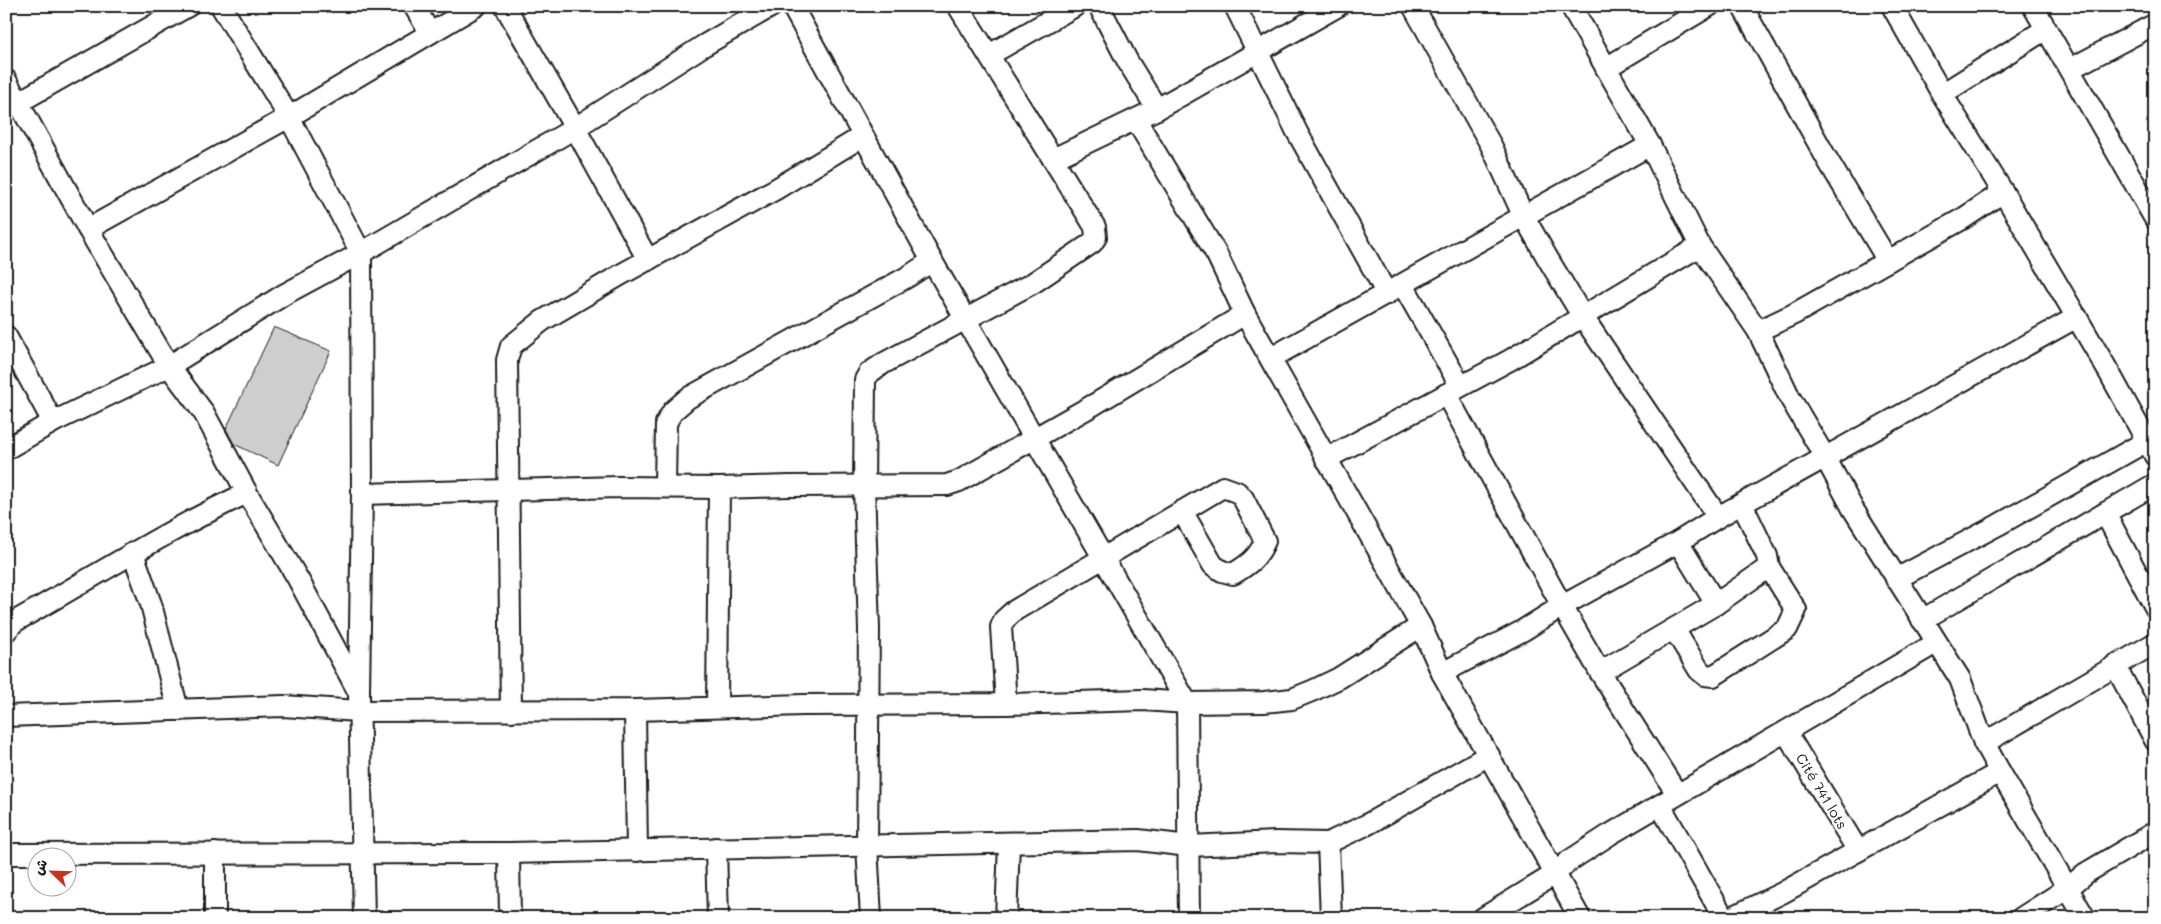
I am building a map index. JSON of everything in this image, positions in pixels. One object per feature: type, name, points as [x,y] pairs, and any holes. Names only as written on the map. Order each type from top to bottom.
[{"type":"street","points":[[19,102],[188,6]]},
{"type":"street","points":[[221,6],[289,117],[361,253],[362,494],[359,702],[364,918]]},
{"type":"street","points":[[414,6],[430,33]]},
{"type":"street","points":[[88,229],[289,117],[476,6]]},
{"type":"street","points":[[505,6],[648,260]]},
{"type":"street","points":[[6,449],[53,422],[169,366],[285,294],[361,253],[575,128],[703,46],[772,6]]},
{"type":"street","points":[[792,6],[932,261],[1186,703],[1189,918]]},
{"type":"street","points":[[871,918],[867,845],[869,628],[864,487],[865,380],[869,373],[884,363],[1033,283],[1092,243],[1096,237],[1095,227],[958,6]]},
{"type":"street","points":[[989,55],[1075,6]]},
{"type":"street","points":[[1099,6],[1128,62],[1157,109]]},
{"type":"street","points":[[1235,6],[1297,132],[1395,290],[1453,390],[1562,606],[1600,672],[1668,800],[1724,918]]},
{"type":"street","points":[[1053,159],[1157,109],[1338,6]]},
{"type":"street","points":[[1413,6],[1492,147],[1523,215],[1583,317],[1718,517]]},
{"type":"street","points":[[1571,6],[1650,145],[1700,246],[1758,332],[1790,398],[1853,509],[1960,679],[1984,743],[2085,918]]},
{"type":"street","points":[[1606,68],[1709,6]]},
{"type":"street","points":[[1742,6],[1827,159],[1888,262]]},
{"type":"street","points":[[1892,6],[1942,94],[2077,317],[2151,449],[2031,507],[1896,580]]},
{"type":"street","points":[[2033,6],[2070,69],[2148,190],[2155,219]]},
{"type":"street","points":[[2070,69],[2155,24]]},
{"type":"street","points":[[1942,94],[2046,29]]},
{"type":"street","points":[[6,80],[88,229],[169,366],[204,413],[298,579],[359,702]]},
{"type":"street","points":[[1136,120],[1217,255],[1245,314],[1421,626],[1442,673],[1580,918]]},
{"type":"street","points":[[511,711],[507,360],[512,346],[542,321],[776,189],[863,136]]},
{"type":"street","points":[[1271,358],[1650,145]]},
{"type":"street","points":[[1758,332],[1888,262],[1964,218],[2003,192]]},
{"type":"street","points":[[1326,460],[1510,360],[1700,246]]},
{"type":"street","points":[[665,487],[666,423],[673,411],[688,398],[909,276],[932,261]]},
{"type":"street","points":[[362,494],[507,489],[947,486],[960,481],[1034,439],[1245,314]]},
{"type":"street","points":[[1442,673],[1522,630],[1678,542],[1718,517],[2077,317]]},
{"type":"street","points":[[6,336],[53,422]]},
{"type":"street","points":[[1922,620],[2155,484]]},
{"type":"street","points":[[717,707],[719,488]]},
{"type":"street","points":[[6,631],[14,622],[133,553],[219,506],[248,493]]},
{"type":"street","points":[[1674,629],[1699,670],[1705,675],[1714,676],[1787,629],[1793,619],[1796,610],[1769,567],[1768,556],[1742,504]]},
{"type":"street","points":[[1006,704],[1001,643],[1001,628],[1004,620],[1014,611],[1182,511]]},
{"type":"street","points":[[2105,513],[2155,607]]},
{"type":"street","points":[[1678,542],[1716,604]]},
{"type":"street","points":[[133,553],[151,604],[178,710]]},
{"type":"street","points":[[1600,672],[1716,604],[1769,567]]},
{"type":"street","points":[[6,716],[359,702],[511,711],[868,704],[1006,704],[1143,700],[1186,703],[1264,702],[1292,699],[1339,678],[1421,626]]},
{"type":"street","points":[[1482,918],[1555,874],[1569,861],[1668,800],[1936,643]]},
{"type":"street","points":[[1984,743],[2155,643]]},
{"type":"street","points":[[2115,665],[2155,740]]},
{"type":"street","points":[[635,710],[638,851]]},
{"type":"street","name":"Cité 741 lots","points":[[1786,732],[1858,851]]},
{"type":"street","points":[[6,854],[509,853],[1138,840],[1189,846],[1276,842],[1328,844],[1368,824],[1489,755]]},
{"type":"street","points":[[1730,918],[1782,893],[2000,772]]},
{"type":"street","points":[[2021,918],[2068,888],[2086,873],[2155,832]]},
{"type":"street","points":[[1006,918],[1009,844]]},
{"type":"street","points":[[1328,844],[1331,918]]},
{"type":"street","points":[[716,848],[718,918]]},
{"type":"street","points":[[215,853],[215,918]]},
{"type":"street","points":[[509,853],[510,918]]},
{"type":"building","points":[[274,327],[331,351],[278,465],[234,444],[226,429]]}]
